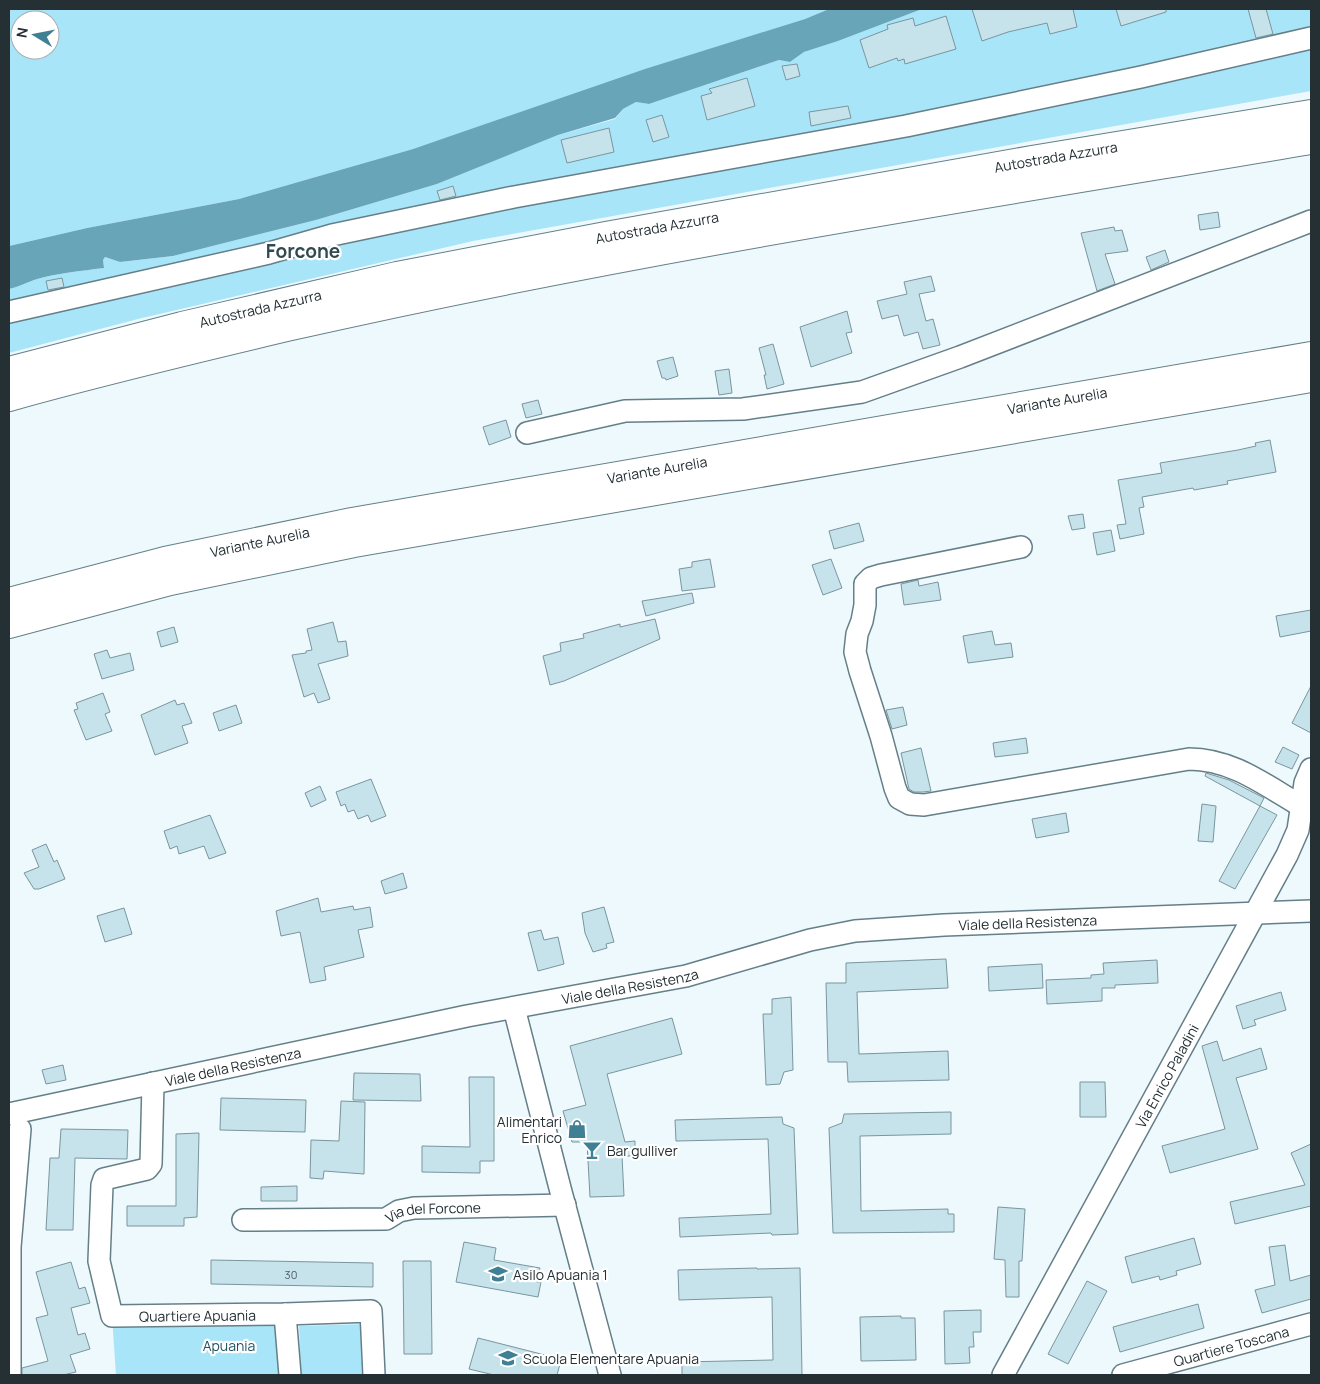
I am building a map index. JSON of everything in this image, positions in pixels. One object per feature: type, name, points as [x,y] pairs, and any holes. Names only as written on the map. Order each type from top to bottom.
[{"type":"highway","name":"Autostrada Azzurra","points":[[9,371],[182,326],[398,276],[606,236],[1003,165],[1311,114]]},
{"type":"highway","name":"Autostrada Azzurra","points":[[9,397],[185,350],[400,301],[789,227],[1311,140]]},
{"type":"highway","name":"Variante Aurelia","points":[[442,517],[1311,356]]},
{"type":"highway","name":"Variante Aurelia","points":[[9,602],[165,560],[353,532],[1311,378]]},
{"type":"highway","name":"Variante Aurelia","points":[[9,624],[353,532]]},
{"type":"street","points":[[9,312],[269,253],[332,235],[514,197],[906,126],[1311,38]]},
{"type":"street","points":[[527,433],[625,411],[743,409],[862,392],[1311,221]]},
{"type":"street","points":[[1021,547],[881,575],[871,578],[865,584],[865,605],[857,634],[855,652],[868,700],[881,736],[894,788],[899,798],[910,804],[924,805],[1198,759],[1230,766],[1301,806]]},
{"type":"street","name":"Via Enrico Paladini","points":[[1003,1375],[1296,836],[1305,783],[1311,769]]},
{"type":"street","points":[[1255,913],[1311,911]]},
{"type":"street","name":"Viale della Resistenza","points":[[14,1119],[153,1083],[467,1016],[686,976],[810,940],[855,930],[944,924],[1255,913]]},
{"type":"street","points":[[514,1008],[610,1375]]},
{"type":"street","name":"Quartiere Apuania","points":[[153,1083],[151,1164],[147,1169],[104,1179],[102,1185],[99,1261],[112,1316],[371,1311],[374,1375]]},
{"type":"street","points":[[10,1375],[10,1247],[14,1119]]},
{"type":"street","name":"Via del Forcone","points":[[243,1220],[386,1219],[399,1211],[414,1208],[565,1205]]},
{"type":"street","points":[[285,1314],[290,1375]]},
{"type":"street","name":"Quartiere Toscana","points":[[1123,1375],[1311,1324]]},
{"type":"green space","points":[[9,9],[829,9],[805,19],[413,149],[239,199],[87,228],[9,246]]},
{"type":"green space","points":[[922,9],[1311,9],[1311,91],[473,241],[138,319],[9,353],[9,289],[51,276],[104,268],[103,260],[105,257],[120,262],[173,256],[316,220],[437,184],[558,135],[615,119],[623,109],[636,102],[649,104],[779,60],[790,62],[804,52]]},
{"type":"green space","name":"Apuania","points":[[285,1314],[283,1375],[116,1375],[112,1316]]},
{"type":"green space","points":[[364,1324],[365,1375],[301,1375],[299,1326]]},
{"type":"shaded area","points":[[829,9],[922,9],[804,52],[790,62],[779,60],[649,104],[636,102],[623,109],[615,118],[558,135],[437,184],[316,220],[173,256],[120,262],[105,257],[103,260],[104,268],[69,272],[34,280],[9,289],[9,246],[87,228],[239,199],[413,149],[645,69],[805,19]]},
{"type":"building","points":[[972,9],[1073,9],[1077,27],[1050,34],[1047,23],[1008,32],[982,41]]},
{"type":"building","points":[[1116,9],[1166,9],[1166,12],[1121,26]]},
{"type":"building","points":[[1248,9],[1266,9],[1273,34],[1256,38]]},
{"type":"building","points":[[946,16],[956,49],[905,64],[904,59],[898,61],[897,58],[869,68],[860,40],[888,29],[887,25],[913,18],[915,26]]},
{"type":"building","points":[[797,64],[800,76],[786,80],[782,66]]},
{"type":"building","points":[[747,78],[755,106],[707,120],[701,96],[712,93],[709,89]]},
{"type":"building","points":[[848,106],[851,118],[811,126],[809,112]]},
{"type":"building","points":[[662,115],[669,137],[653,142],[646,120]]},
{"type":"building","points":[[609,128],[614,152],[567,163],[561,140]]},
{"type":"building","points":[[453,186],[456,196],[440,200],[437,191]]},
{"type":"building","points":[[1218,212],[1220,227],[1200,230],[1198,215]]},
{"type":"building","points":[[1114,227],[1115,231],[1122,230],[1128,251],[1105,254],[1115,284],[1097,291],[1081,233]]},
{"type":"building","points":[[1165,250],[1169,262],[1151,270],[1146,257]]},
{"type":"building","points":[[931,276],[935,291],[919,294],[926,321],[933,319],[940,345],[923,349],[918,332],[904,336],[898,315],[882,319],[877,301],[907,294],[904,282]]},
{"type":"building","points":[[62,278],[64,287],[48,290],[46,281]]},
{"type":"building","points":[[847,311],[852,332],[846,333],[852,353],[811,367],[800,327]]},
{"type":"building","points":[[773,344],[784,384],[767,389],[764,375],[766,375],[759,348]]},
{"type":"building","points":[[673,357],[678,376],[666,380],[662,378],[657,361]]},
{"type":"building","points":[[729,369],[732,393],[719,395],[715,371]]},
{"type":"building","points":[[538,400],[542,414],[526,418],[522,404]]},
{"type":"building","points":[[506,420],[511,437],[489,445],[483,427]]},
{"type":"building","points":[[1270,440],[1276,472],[1227,481],[1228,484],[1142,497],[1144,507],[1139,508],[1144,534],[1120,539],[1117,525],[1126,524],[1118,480],[1162,473],[1160,463],[1238,450],[1256,446],[1255,443]]},
{"type":"building","points":[[1083,514],[1085,528],[1072,530],[1068,516]]},
{"type":"building","points":[[859,523],[864,541],[834,549],[829,531]]},
{"type":"building","points":[[1111,530],[1115,551],[1097,555],[1093,533]]},
{"type":"building","points":[[710,559],[715,587],[682,591],[679,569],[692,567],[692,562]]},
{"type":"building","points":[[831,559],[842,588],[823,595],[812,565]]},
{"type":"building","points":[[918,580],[919,586],[938,582],[941,600],[904,605],[901,584]]},
{"type":"building","points":[[692,593],[694,603],[646,616],[642,601]]},
{"type":"building","points":[[1311,610],[1311,631],[1280,637],[1276,616]]},
{"type":"building","points":[[655,619],[660,639],[564,681],[550,685],[543,656],[561,651],[560,643],[584,638],[583,634],[620,624],[620,627]]},
{"type":"building","points":[[333,622],[338,642],[346,641],[348,656],[318,664],[330,699],[318,703],[314,693],[304,697],[292,655],[312,650],[307,629]]},
{"type":"building","points":[[174,627],[178,642],[161,647],[157,632]]},
{"type":"building","points":[[992,631],[995,645],[1011,643],[1013,657],[968,663],[963,636]]},
{"type":"building","points":[[107,650],[110,658],[130,653],[134,670],[102,679],[94,654]]},
{"type":"building","points":[[1311,686],[1311,733],[1292,723]]},
{"type":"building","points":[[103,693],[110,712],[105,714],[112,731],[86,740],[74,710],[78,709],[76,703]]},
{"type":"building","points":[[175,700],[177,705],[184,703],[192,723],[182,726],[188,743],[155,755],[141,715]]},
{"type":"building","points":[[236,705],[242,723],[219,731],[213,713]]},
{"type":"building","points":[[903,707],[907,725],[892,729],[886,710]]},
{"type":"building","points":[[1026,738],[1028,753],[995,757],[993,743]]},
{"type":"building","points":[[1283,747],[1299,755],[1292,769],[1275,762]]},
{"type":"building","points":[[921,748],[931,791],[914,792],[909,789],[901,753]]},
{"type":"building","points":[[1206,773],[1229,780],[1264,798],[1260,806],[1205,776]]},
{"type":"building","points":[[371,779],[386,816],[371,822],[368,815],[358,819],[354,810],[348,812],[345,804],[341,806],[336,792]]},
{"type":"building","points":[[320,786],[326,800],[311,807],[305,793]]},
{"type":"building","points":[[1202,804],[1216,806],[1213,842],[1198,841]]},
{"type":"building","points":[[1260,806],[1277,815],[1235,889],[1219,881]]},
{"type":"building","points":[[1066,813],[1069,832],[1036,838],[1032,819]]},
{"type":"building","points":[[210,815],[226,853],[209,859],[204,846],[179,854],[177,846],[170,849],[164,831]]},
{"type":"building","points":[[46,844],[54,862],[57,860],[65,879],[39,889],[34,889],[24,873],[39,867],[32,850]]},
{"type":"building","points":[[403,873],[407,888],[385,894],[381,881]]},
{"type":"building","points":[[318,898],[321,912],[353,906],[354,910],[370,907],[373,927],[358,930],[364,957],[324,967],[326,980],[310,983],[300,932],[281,936],[276,911]]},
{"type":"building","points":[[604,907],[614,942],[606,944],[607,948],[593,952],[585,933],[582,913]]},
{"type":"building","points":[[124,908],[132,934],[105,942],[97,916]]},
{"type":"building","points":[[541,930],[544,940],[558,937],[564,964],[538,971],[528,933]]},
{"type":"building","points":[[946,959],[948,988],[857,992],[859,1054],[948,1051],[949,1080],[848,1082],[847,1062],[828,1062],[826,983],[846,983],[846,963]]},
{"type":"building","points":[[1157,960],[1158,983],[1115,985],[1115,988],[1102,988],[1102,1001],[1047,1004],[1046,980],[1091,978],[1091,975],[1104,974],[1103,963]]},
{"type":"building","points":[[1042,964],[1043,988],[989,991],[988,967]]},
{"type":"building","points":[[1281,992],[1286,1010],[1254,1020],[1256,1025],[1243,1029],[1236,1006]]},
{"type":"building","points":[[791,997],[793,1070],[784,1072],[780,1084],[766,1085],[763,1014],[772,1014],[772,999]]},
{"type":"building","points":[[672,1018],[682,1054],[607,1074],[625,1142],[635,1141],[635,1156],[622,1156],[624,1196],[590,1197],[587,1142],[572,1142],[563,1111],[586,1105],[570,1046]]},
{"type":"building","points":[[1217,1041],[1223,1061],[1261,1048],[1267,1069],[1236,1078],[1258,1149],[1170,1173],[1162,1146],[1225,1129],[1202,1046]]},
{"type":"building","points":[[63,1065],[66,1080],[46,1084],[42,1070]]},
{"type":"building","points":[[354,1073],[420,1074],[421,1101],[353,1100]]},
{"type":"building","points":[[469,1077],[494,1077],[494,1161],[480,1161],[480,1173],[422,1172],[422,1146],[470,1147]]},
{"type":"building","points":[[1080,1082],[1105,1082],[1106,1117],[1080,1117]]},
{"type":"building","points":[[221,1098],[306,1100],[305,1132],[220,1130]]},
{"type":"building","points":[[341,1101],[365,1102],[364,1174],[324,1171],[323,1179],[310,1178],[311,1140],[339,1141]]},
{"type":"building","points":[[951,1112],[951,1134],[860,1136],[861,1211],[948,1209],[948,1214],[954,1214],[954,1232],[833,1233],[829,1128],[842,1123],[844,1114]]},
{"type":"building","points":[[782,1117],[783,1124],[794,1128],[798,1234],[772,1235],[771,1233],[680,1237],[679,1218],[771,1214],[768,1139],[676,1141],[675,1120]]},
{"type":"building","points":[[61,1129],[128,1130],[127,1159],[75,1158],[73,1230],[46,1230],[50,1158],[59,1158]]},
{"type":"building","points":[[199,1133],[197,1217],[184,1218],[184,1226],[127,1226],[127,1206],[176,1206],[176,1134]]},
{"type":"building","points":[[1311,1144],[1311,1206],[1235,1224],[1230,1202],[1305,1185],[1291,1153]]},
{"type":"building","points":[[297,1186],[297,1201],[261,1201],[261,1187]]},
{"type":"building","points":[[998,1207],[1025,1209],[1022,1261],[1019,1261],[1019,1297],[1006,1297],[1005,1260],[994,1259]]},
{"type":"building","points":[[1194,1238],[1201,1264],[1176,1271],[1177,1275],[1160,1280],[1159,1276],[1132,1283],[1125,1257]]},
{"type":"building","name":"Asilo Apuania 1","points":[[464,1242],[496,1248],[494,1260],[540,1268],[537,1282],[541,1282],[538,1297],[456,1282]]},
{"type":"building","points":[[1285,1245],[1290,1281],[1311,1275],[1311,1299],[1262,1313],[1255,1290],[1275,1285],[1269,1247]]},
{"type":"building","points":[[211,1260],[373,1263],[373,1287],[211,1284]]},
{"type":"building","points":[[403,1261],[431,1261],[432,1354],[404,1354]]},
{"type":"building","points":[[71,1262],[79,1289],[85,1287],[90,1303],[71,1308],[78,1335],[85,1333],[90,1349],[70,1355],[76,1372],[63,1375],[22,1375],[22,1368],[48,1361],[36,1318],[48,1315],[36,1272]]},
{"type":"building","points":[[800,1268],[802,1375],[682,1375],[682,1362],[773,1360],[772,1297],[679,1300],[678,1270]]},
{"type":"building","points":[[1087,1281],[1107,1291],[1068,1364],[1048,1354]]},
{"type":"building","points":[[1198,1304],[1204,1328],[1120,1352],[1113,1327]]},
{"type":"building","points":[[981,1310],[981,1332],[973,1332],[974,1347],[969,1347],[970,1363],[945,1364],[944,1311]]},
{"type":"building","points":[[901,1316],[901,1318],[915,1318],[916,1360],[861,1361],[860,1317]]},
{"type":"building","name":"Scuola Elementare Apuania","points":[[478,1338],[545,1355],[544,1359],[560,1364],[557,1375],[494,1375],[469,1369]]},
{"type":"place","name":"Alimentari Enrico","points":[[577,1129]]},
{"type":"place","name":"Bar gulliver","points":[[592,1150]]},
{"type":"place","name":"Asilo Apuania 1","points":[[498,1274]]},
{"type":"place","name":"Scuola Elementare Apuania","points":[[508,1358]]},
{"type":"district","name":"Forcone","points":[[303,251]]}]
